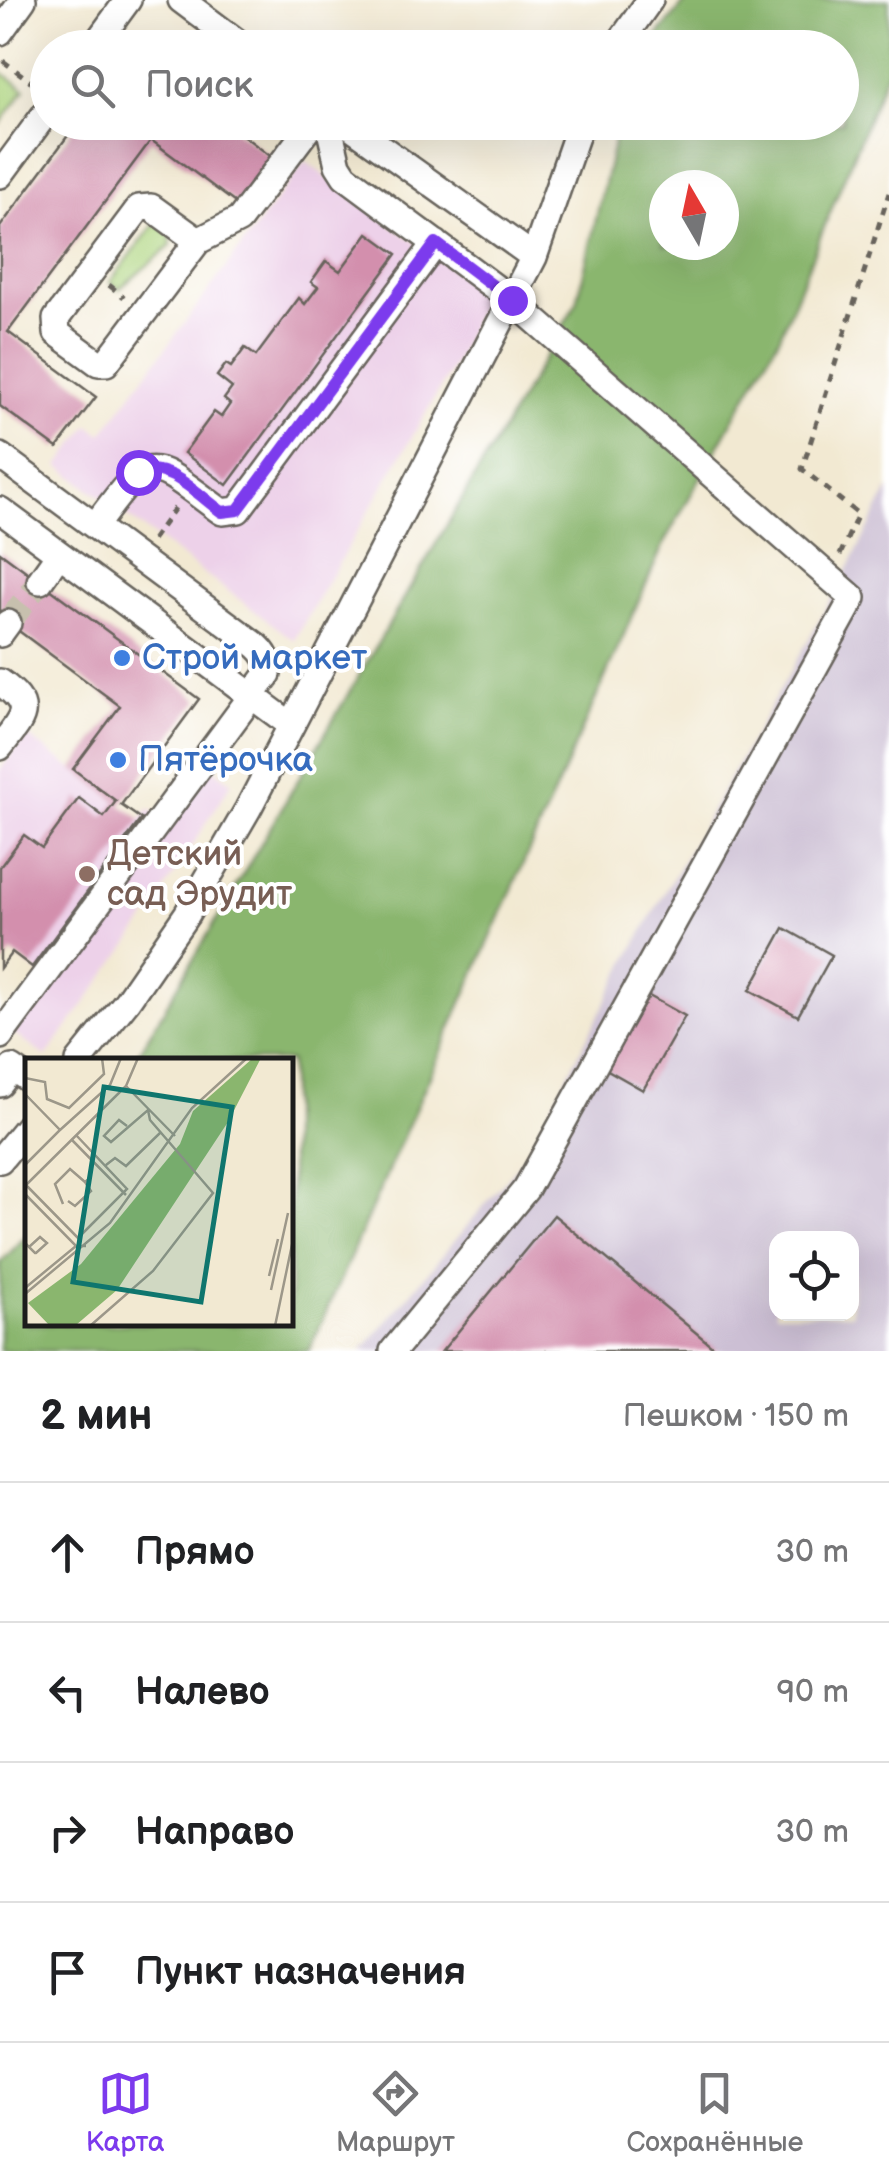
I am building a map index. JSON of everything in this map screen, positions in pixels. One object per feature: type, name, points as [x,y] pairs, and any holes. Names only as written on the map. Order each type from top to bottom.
[{"type":"street","points":[[2,24],[24,0]]},
{"type":"street","points":[[106,30],[128,0]]},
{"type":"street","points":[[181,0],[220,30]]},
{"type":"street","points":[[629,30],[650,0]]},
{"type":"street","points":[[0,174],[30,134]]},
{"type":"street","points":[[198,241],[152,207],[139,208],[56,319],[57,332],[98,363],[106,363],[198,241],[239,220],[299,140]]},
{"type":"street","points":[[332,140],[344,176],[512,300],[852,598],[526,1190],[392,1351]]},
{"type":"street","points":[[370,140],[534,257]]},
{"type":"street","points":[[81,1058],[187,914],[248,809],[534,257],[574,140]]},
{"type":"street","points":[[95,526],[138,472],[149,468],[166,472],[222,512],[238,510],[436,243]]},
{"type":"street","points":[[0,456],[265,653],[268,674],[0,1036]]},
{"type":"street","points":[[0,510],[291,725]]},
{"type":"street","points":[[40,581],[60,554]]},
{"type":"street","points":[[0,682],[16,694],[24,708],[22,718],[0,748]]},
{"type":"street","points":[[0,1160],[25,1130]]},
{"type":"path","points":[[3,61],[30,81]]},
{"type":"path","points":[[830,578],[858,514],[802,468],[889,193]]},
{"type":"path","points":[[154,536],[190,488]]},
{"type":"shaded area","points":[[305,161],[485,294],[456,361],[294,640],[59,466],[89,425],[102,434]]},
{"type":"shaded area","points":[[889,489],[889,1351],[362,1351],[525,1157],[639,938],[839,586]]},
{"type":"shaded area","name":"Детский сад Эрудит","points":[[26,735],[141,819],[149,809],[167,822],[210,766],[232,782],[142,926],[46,1057],[12,1032],[50,981],[0,944],[0,770]]},
{"type":"green space","points":[[687,0],[889,0],[889,67],[780,336],[665,541],[309,1351],[0,1351],[0,1263],[25,1237],[25,1326],[292,1326],[292,1058],[136,1058],[577,302],[614,140],[859,140],[859,30],[662,30]]},
{"type":"green space","points":[[0,71],[25,89],[0,124]]},
{"type":"green space","points":[[158,219],[170,232],[171,246],[119,289],[110,282]]},
{"type":"building","points":[[65,140],[151,140],[8,332],[96,397],[57,448],[0,406],[0,227]]},
{"type":"building","points":[[151,140],[249,140],[273,158],[238,205]]},
{"type":"building","points":[[368,233],[397,254],[227,485],[184,453],[214,412],[221,417],[230,404],[224,399],[232,388],[217,376],[226,364],[231,367],[245,348],[256,356],[299,298],[305,304],[318,287],[311,282],[326,261],[340,271]]},
{"type":"building","points":[[0,552],[199,699],[121,805],[141,819],[32,967],[12,952],[0,968],[0,867],[24,835],[42,848],[79,798],[104,817],[116,801],[73,769],[120,706],[0,617]]},
{"type":"building","points":[[784,928],[832,955],[798,1016],[750,990]]},
{"type":"building","points":[[649,996],[685,1016],[643,1090],[606,1069]]},
{"type":"building","points":[[554,1215],[694,1331],[718,1351],[442,1351]]},
{"type":"tunnel","points":[[8,623],[40,581]]},
{"type":"place","name":"Строй маркет","points":[[122,658]]},
{"type":"place","name":"Пятёрочка","points":[[118,760]]},
{"type":"place","name":"Детский сад Эрудит","points":[[87,874]]},
{"type":"route","points":[[138,472],[149,468],[166,472],[222,512],[238,510],[436,243],[512,300]]}]
